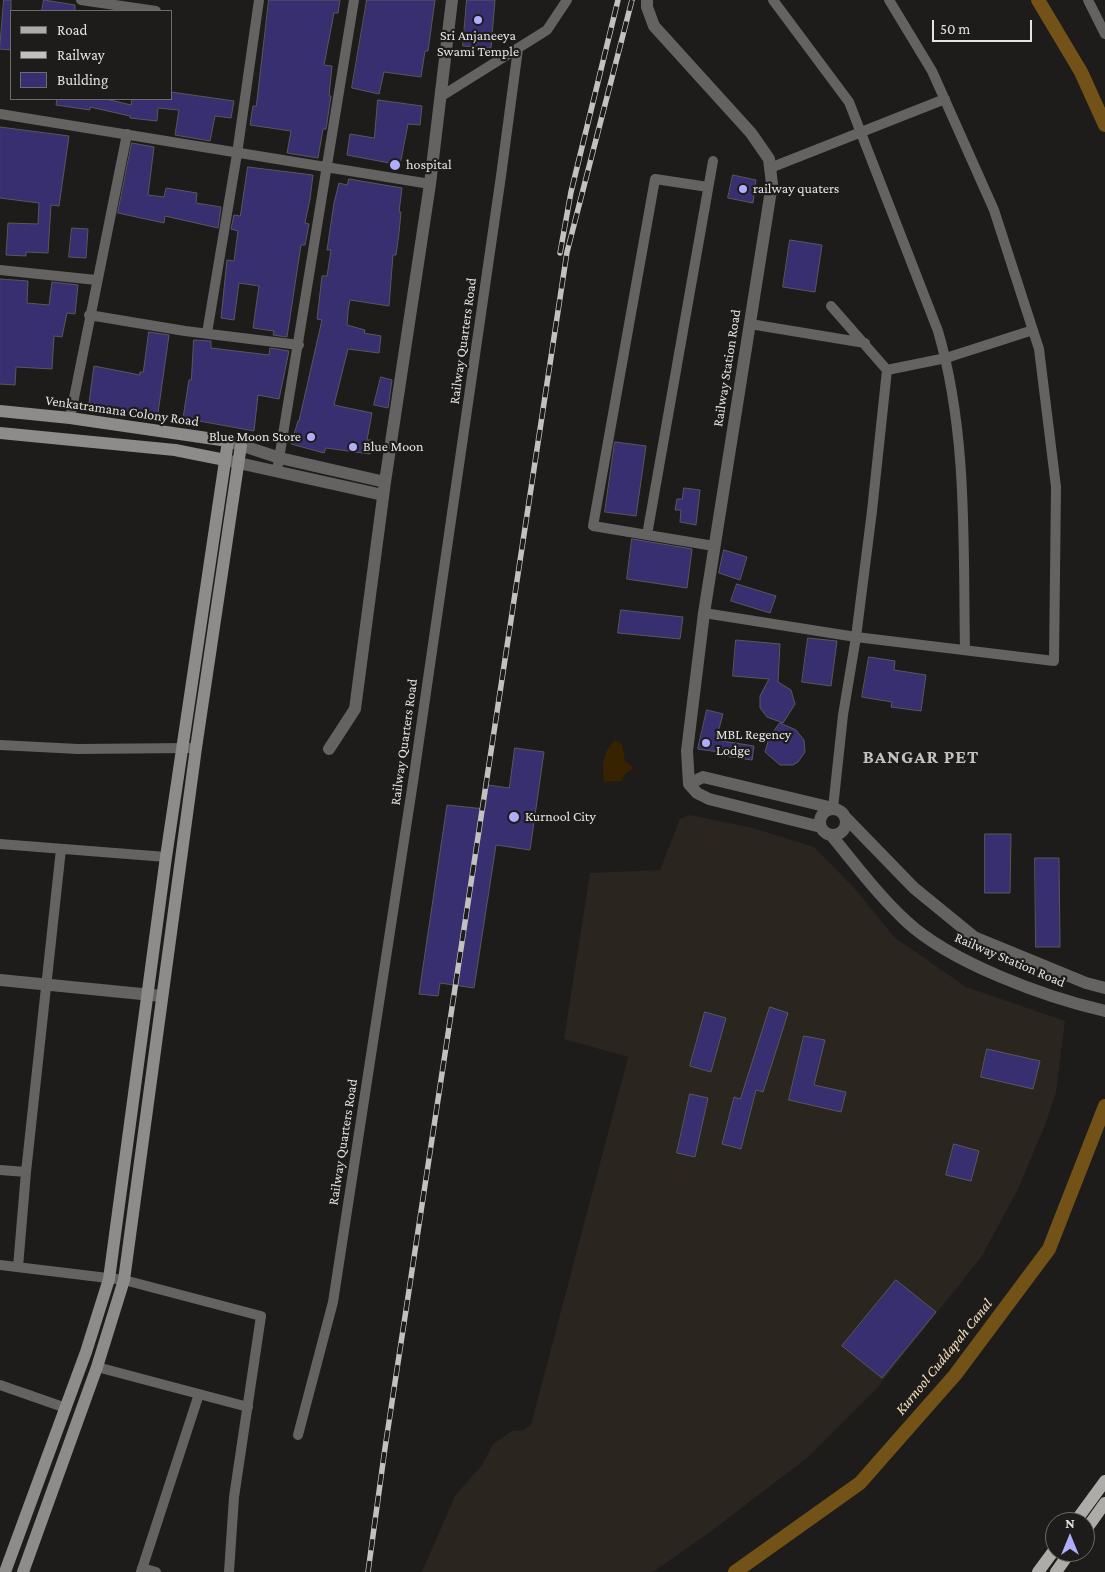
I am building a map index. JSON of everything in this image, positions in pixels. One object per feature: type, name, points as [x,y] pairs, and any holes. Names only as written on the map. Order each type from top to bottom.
[{"type":"main road","name":"Venkatramana Colony Road","points":[[0,412],[70,418],[228,441]]},
{"type":"main road","points":[[0,433],[176,450],[224,460]]},
{"type":"main road","points":[[23,1572],[98,1367],[124,1280],[162,996],[224,460],[228,441]]},
{"type":"main road","points":[[5,1572],[66,1408],[109,1278],[166,857],[190,748],[241,446]]},
{"type":"main road","points":[[1082,1512],[1105,1481]]},
{"type":"main road","points":[[1095,1517],[1105,1503]]},
{"type":"main road","points":[[1038,1572],[1046,1562]]},
{"type":"street","points":[[81,0],[149,10]]},
{"type":"street","points":[[207,333],[237,154],[259,0]]},
{"type":"street","points":[[276,472],[299,345],[354,0]]},
{"type":"street","points":[[329,749],[355,708],[384,488],[430,184],[452,0]]},
{"type":"street","points":[[440,97],[547,30],[567,0]]},
{"type":"street","name":"Railway Station Road","points":[[647,0],[646,7],[654,26],[752,133],[769,159],[772,184],[704,613],[687,751],[689,784]]},
{"type":"street","points":[[773,0],[849,102],[938,331],[946,358],[962,465],[965,650]]},
{"type":"street","points":[[704,613],[856,637],[1054,660],[1056,488],[1039,348],[994,210],[932,71],[889,0]]},
{"type":"street","points":[[1088,0],[1102,19],[1105,34]]},
{"type":"street","name":"Railway Quarters Road","points":[[298,1435],[334,1292],[413,782],[500,186],[518,49]]},
{"type":"street","points":[[770,168],[945,99]]},
{"type":"street","points":[[0,114],[430,184]]},
{"type":"street","points":[[70,418],[96,280],[127,134]]},
{"type":"street","points":[[646,535],[713,161]]},
{"type":"street","points":[[708,187],[655,180],[593,526],[714,546]]},
{"type":"street","points":[[0,270],[96,280]]},
{"type":"street","points":[[831,306],[887,370],[872,511],[856,637],[843,715],[833,808]]},
{"type":"street","points":[[89,315],[299,345]]},
{"type":"street","points":[[750,324],[865,343]]},
{"type":"street","points":[[887,370],[946,358],[1033,330]]},
{"type":"street","name":"Venkatramana Colony Road","points":[[228,441],[384,488]]},
{"type":"street","points":[[224,460],[276,472],[384,488]]},
{"type":"street","points":[[0,744],[78,750],[190,748]]},
{"type":"street","points":[[704,777],[833,808],[841,811],[846,818],[843,830],[826,831],[709,799],[698,793],[689,784],[704,777]]},
{"type":"street","points":[[826,831],[822,814],[833,808]]},
{"type":"street","name":"Railway Station Road","points":[[846,818],[914,888],[974,937],[1086,983],[1105,988]]},
{"type":"street","name":"Railway Station Road","points":[[826,831],[900,915],[934,943],[993,973],[1079,1005],[1105,1011]]},
{"type":"street","points":[[0,844],[166,857]]},
{"type":"street","points":[[18,1267],[26,1172],[62,849]]},
{"type":"street","points":[[0,980],[162,996]]},
{"type":"street","points":[[0,1170],[26,1172]]},
{"type":"street","points":[[0,1265],[124,1280],[261,1316],[234,1497],[229,1572]]},
{"type":"street","points":[[98,1367],[248,1407]]},
{"type":"street","points":[[0,1385],[66,1408]]},
{"type":"street","points":[[156,1572],[141,1570],[199,1394]]},
{"type":"shaded area","points":[[615,740],[622,744],[625,761],[634,768],[626,773],[621,781],[604,782],[605,755]]},
{"type":"shaded area","points":[[690,815],[753,828],[814,847],[857,891],[894,937],[966,987],[1065,1021],[1056,1092],[1045,1125],[1018,1189],[982,1256],[877,1388],[807,1458],[710,1532],[653,1572],[422,1572],[455,1496],[482,1465],[493,1444],[513,1430],[522,1431],[531,1425],[628,1057],[564,1039],[590,873],[660,870],[680,819]]},
{"type":"building","points":[[4,0],[11,0],[10,50],[0,49]]},
{"type":"building","points":[[44,0],[75,5],[75,10],[42,10]]},
{"type":"building","points":[[269,0],[340,0],[338,13],[334,13],[324,65],[332,66],[329,96],[331,96],[326,129],[323,129],[318,158],[287,153],[291,131],[250,125],[253,106],[256,106]]},
{"type":"building","points":[[367,0],[435,0],[428,51],[425,51],[421,77],[384,72],[379,94],[352,88]]},
{"type":"building","points":[[467,0],[495,0],[491,48],[463,46]]},
{"type":"building","points":[[172,92],[234,101],[231,118],[215,116],[210,141],[175,135],[179,110],[158,108],[157,121],[130,118],[130,116],[90,107],[90,110],[56,105],[57,100],[110,100],[131,105],[132,100],[172,100]]},
{"type":"building","points":[[378,100],[422,106],[420,125],[408,124],[400,165],[347,155],[350,134],[374,138]]},
{"type":"building","points":[[0,127],[69,136],[59,206],[51,205],[48,253],[26,252],[26,256],[6,255],[8,223],[38,224],[39,203],[0,198]]},
{"type":"building","points":[[132,143],[154,147],[148,195],[164,197],[166,188],[197,193],[196,203],[221,207],[218,228],[165,216],[164,223],[118,213]]},
{"type":"building","points":[[248,167],[313,175],[305,223],[309,224],[305,245],[301,245],[287,337],[273,335],[274,331],[253,328],[259,286],[239,283],[234,320],[221,318],[227,260],[234,261],[238,231],[231,229],[234,215],[240,216]]},
{"type":"building","name":"railway quaters","points":[[733,175],[756,180],[753,203],[728,198]]},
{"type":"building","points":[[349,179],[402,188],[399,233],[396,255],[393,255],[389,306],[350,300],[348,311],[347,325],[365,330],[364,333],[381,336],[379,353],[348,349],[334,405],[372,413],[367,440],[371,440],[370,454],[326,448],[324,453],[291,444],[299,421],[322,320],[317,319],[322,276],[327,276],[331,250],[327,250],[334,203],[339,183],[347,185]]},
{"type":"building","points":[[72,228],[88,229],[86,258],[69,257]]},
{"type":"building","points":[[790,240],[822,245],[815,292],[783,287]]},
{"type":"building","points":[[0,279],[28,281],[27,303],[49,305],[52,282],[78,285],[75,314],[67,313],[62,337],[54,336],[52,369],[16,367],[15,385],[0,384]]},
{"type":"building","points":[[149,332],[169,335],[158,413],[133,412],[89,403],[94,366],[140,375],[140,372],[143,372]]},
{"type":"building","points":[[194,340],[211,341],[211,348],[269,355],[270,348],[289,351],[279,399],[258,395],[254,431],[183,418],[189,380],[191,380]]},
{"type":"building","points":[[381,377],[392,380],[388,408],[374,405]]},
{"type":"building","points":[[615,442],[646,446],[636,516],[605,512]]},
{"type":"building","points":[[684,488],[700,490],[696,525],[680,522],[681,510],[675,510],[677,499],[682,499]]},
{"type":"building","points":[[632,539],[692,549],[687,588],[627,579]]},
{"type":"building","points":[[724,550],[747,557],[740,580],[719,573]]},
{"type":"building","points":[[737,584],[776,596],[770,613],[731,601]]},
{"type":"building","points":[[621,610],[683,617],[680,639],[618,633]]},
{"type":"building","points":[[808,638],[837,641],[831,686],[802,682]]},
{"type":"building","points":[[736,640],[780,644],[778,682],[791,690],[795,704],[783,723],[767,717],[760,708],[760,696],[769,679],[733,676]]},
{"type":"building","points":[[869,657],[895,661],[894,670],[926,675],[921,711],[891,707],[892,702],[862,697]]},
{"type":"building","points":[[707,710],[723,714],[716,740],[754,746],[752,760],[718,755],[719,752],[698,749]]},
{"type":"building","points":[[780,723],[796,730],[804,740],[805,752],[798,762],[793,765],[780,765],[765,752],[769,738]]},
{"type":"building","points":[[515,748],[544,752],[530,850],[496,845],[474,988],[440,983],[438,996],[419,994],[447,805],[485,809],[488,785],[509,788]]},
{"type":"building","points":[[985,834],[1011,834],[1010,893],[985,893]]},
{"type":"building","points":[[1035,858],[1059,858],[1060,947],[1036,947]]},
{"type":"building","points":[[770,1007],[788,1013],[763,1092],[756,1090],[741,1149],[722,1144],[734,1097],[740,1099]]},
{"type":"building","points":[[705,1012],[726,1018],[711,1072],[690,1066]]},
{"type":"building","points":[[804,1036],[825,1040],[814,1085],[846,1092],[841,1112],[789,1100]]},
{"type":"building","points":[[987,1049],[1040,1061],[1033,1089],[981,1077]]},
{"type":"building","points":[[690,1094],[708,1098],[695,1157],[677,1153]]},
{"type":"building","points":[[954,1144],[979,1151],[971,1181],[946,1175]]},
{"type":"building","points":[[896,1280],[936,1312],[882,1378],[842,1346]]},
{"type":"waterway","name":"Kurnool Cuddapah Canal","points":[[1038,0],[1081,72],[1105,125]]},
{"type":"waterway","name":"Kurnool Cuddapah Canal","points":[[735,1572],[860,1483],[955,1375],[1049,1249],[1105,1106]]},
{"type":"railway","points":[[560,253],[571,192],[618,0]]},
{"type":"railway","points":[[368,1572],[385,1448],[567,252],[632,0]]},
{"type":"place","name":"Sri Anjaneeya Swami Temple","points":[[478,20]]},
{"type":"place","name":"hospital","points":[[395,165]]},
{"type":"place","name":"railway quaters","points":[[743,189]]},
{"type":"place","name":"Blue Moon Store","points":[[311,437]]},
{"type":"place","name":"Blue Moon","points":[[353,447]]},
{"type":"place","name":"MBL Regency Lodge","points":[[706,743]]},
{"type":"place","name":"Kurnool City","points":[[514,817]]},
{"type":"district","name":"BANGAR PET","points":[[921,757]]}]
